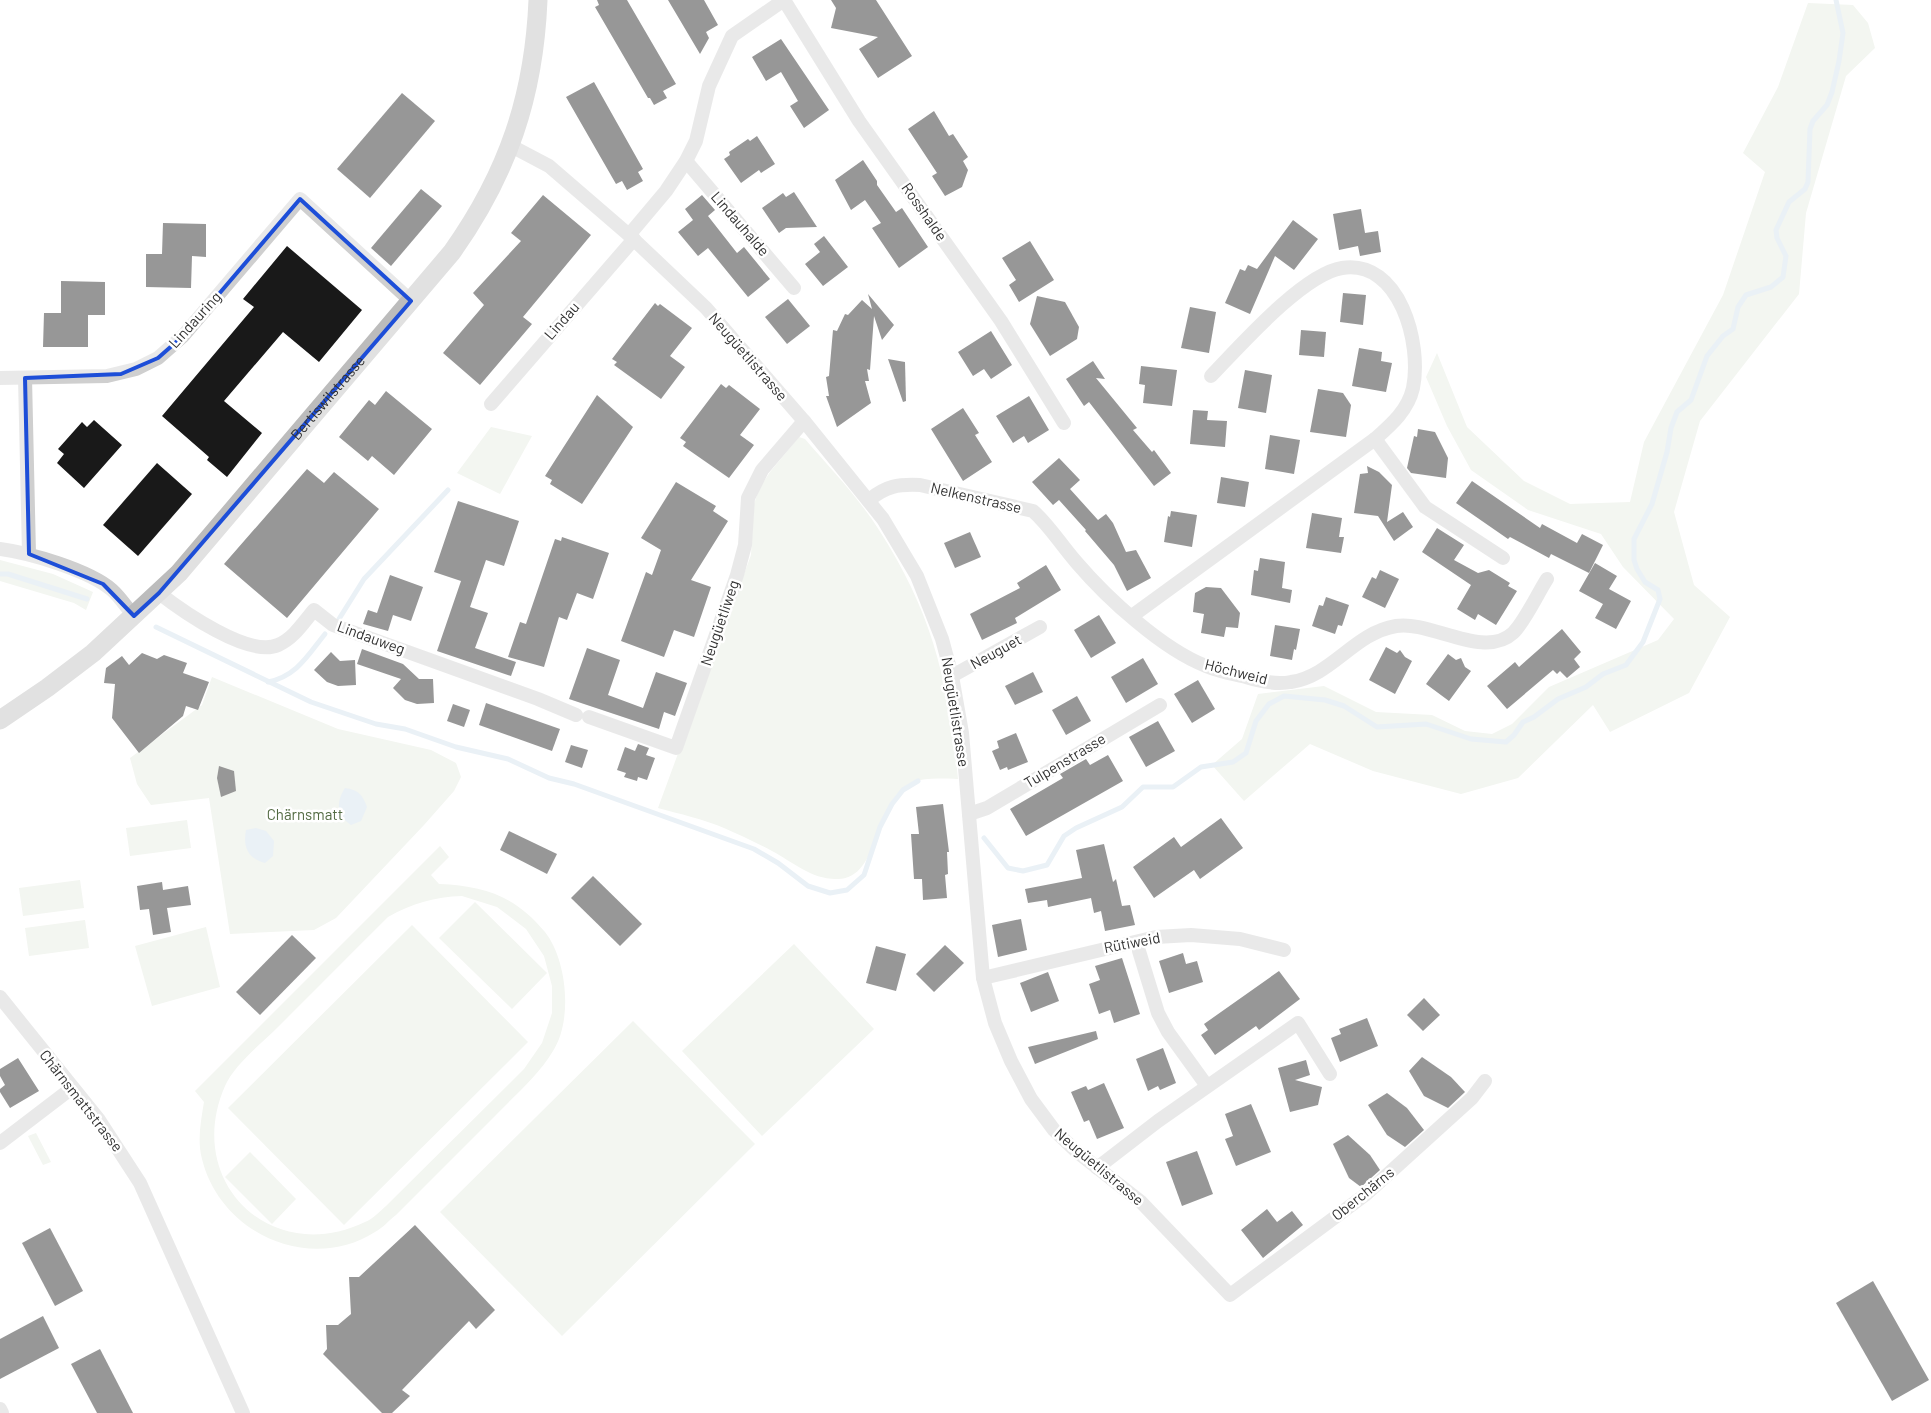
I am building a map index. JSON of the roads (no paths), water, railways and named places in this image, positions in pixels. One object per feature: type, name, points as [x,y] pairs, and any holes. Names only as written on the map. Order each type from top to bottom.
[{"type":"main road","name":"Bertiswilstrasse","points":[[0,720],[70,671],[134,616],[187,564],[411,302],[469,226],[493,186],[511,146],[522,112],[531,74],[538,0]]},
{"type":"street","name":"Rosshalde","points":[[632,237],[666,191],[686,161],[696,141],[710,86],[732,36],[784,0],[859,121],[1001,321],[1064,424]]},
{"type":"street","name":"Neugüetlistrasse","points":[[511,146],[548,166],[632,237],[706,308],[804,421],[869,500],[917,576],[942,639],[952,676],[962,733],[983,978],[1001,1038],[1031,1100],[1054,1130],[1097,1168],[1116,1180],[1142,1202],[1230,1295]]},
{"type":"street","name":"Lindauhalde","points":[[686,161],[794,288]]},
{"type":"street","name":"Lindauring","points":[[0,378],[121,374],[136,370],[158,358],[183,336],[300,199],[411,302]]},
{"type":"street","name":"Lindau","points":[[491,404],[632,237]]},
{"type":"street","points":[[1132,616],[1375,439],[1403,411],[1412,388],[1414,376],[1413,351],[1405,311],[1392,290],[1369,271],[1342,268],[1312,280],[1211,376]]},
{"type":"street","points":[[24,378],[29,554]]},
{"type":"street","name":"Neugüetliweg","points":[[583,716],[676,748],[746,545],[748,498],[762,470],[804,421]]},
{"type":"street","points":[[1375,439],[1425,508],[1502,558]]},
{"type":"street","name":"Nelkenstrasse","points":[[869,500],[888,487],[901,484],[920,485],[1033,511],[1044,521],[1076,562],[1132,616]]},
{"type":"street","points":[[0,548],[29,554],[103,584],[112,590],[134,616]]},
{"type":"street","name":"Höchweid","points":[[1132,616],[1165,642],[1205,666],[1260,681],[1290,682],[1319,672],[1364,637],[1397,626],[1419,627],[1484,643],[1498,641],[1512,633],[1548,579]]},
{"type":"street","name":"Lindauweg","points":[[159,593],[207,625],[251,646],[259,647],[272,647],[289,638],[314,610],[333,625],[583,716]]},
{"type":"street","name":"Neuguet","points":[[952,676],[1040,627]]},
{"type":"street","name":"Tulpenstrasse","points":[[969,814],[988,808],[1160,705]]},
{"type":"street","name":"Rütiweid","points":[[983,978],[1156,937],[1191,935],[1231,938],[1284,950]]},
{"type":"street","points":[[1139,951],[1158,1013],[1168,1032],[1208,1086]]},
{"type":"street","name":"Chärnsmattstrasse","points":[[0,997],[99,1120],[140,1183],[243,1413]]},
{"type":"street","points":[[1097,1168],[1208,1086],[1298,1023],[1330,1074]]},
{"type":"street","name":"Oberchärns","points":[[1230,1295],[1365,1195],[1472,1098],[1485,1081]]},
{"type":"street","points":[[0,1143],[72,1088]]},
{"type":"street","points":[[0,1409],[2,1413]]},
{"type":"waterway","points":[[984,838],[1008,868],[1023,871],[1047,865],[1064,836],[1076,828],[1122,807],[1143,787],[1173,787],[1201,767],[1233,762],[1246,753],[1256,721],[1269,704],[1284,696],[1325,700],[1344,706],[1377,727],[1426,724],[1471,739],[1506,742],[1514,735],[1523,722],[1534,717],[1558,699],[1586,687],[1603,674],[1626,665],[1643,642],[1660,599],[1658,590],[1645,582],[1637,569],[1634,560],[1634,539],[1652,504],[1667,452],[1671,428],[1677,412],[1691,400],[1707,356],[1723,336],[1733,329],[1738,307],[1746,295],[1771,287],[1783,277],[1786,256],[1777,238],[1776,230],[1789,202],[1805,189],[1808,182],[1810,129],[1813,121],[1827,105],[1832,92],[1843,33],[1836,0]]},
{"type":"waterway","points":[[339,619],[364,579],[448,490]]},
{"type":"waterway","points":[[0,574],[8,574],[87,599]]},
{"type":"waterway","points":[[156,627],[311,702],[376,724],[405,729],[456,747],[508,759],[549,778],[574,784],[754,849],[778,863],[808,886],[830,893],[847,890],[864,875],[880,827],[892,804],[903,790],[918,781]]},
{"type":"waterway","points":[[268,682],[287,675],[294,670],[325,634]]},
{"type":"park label","name":"Chärnsmatt","points":[[305,815]]}]
